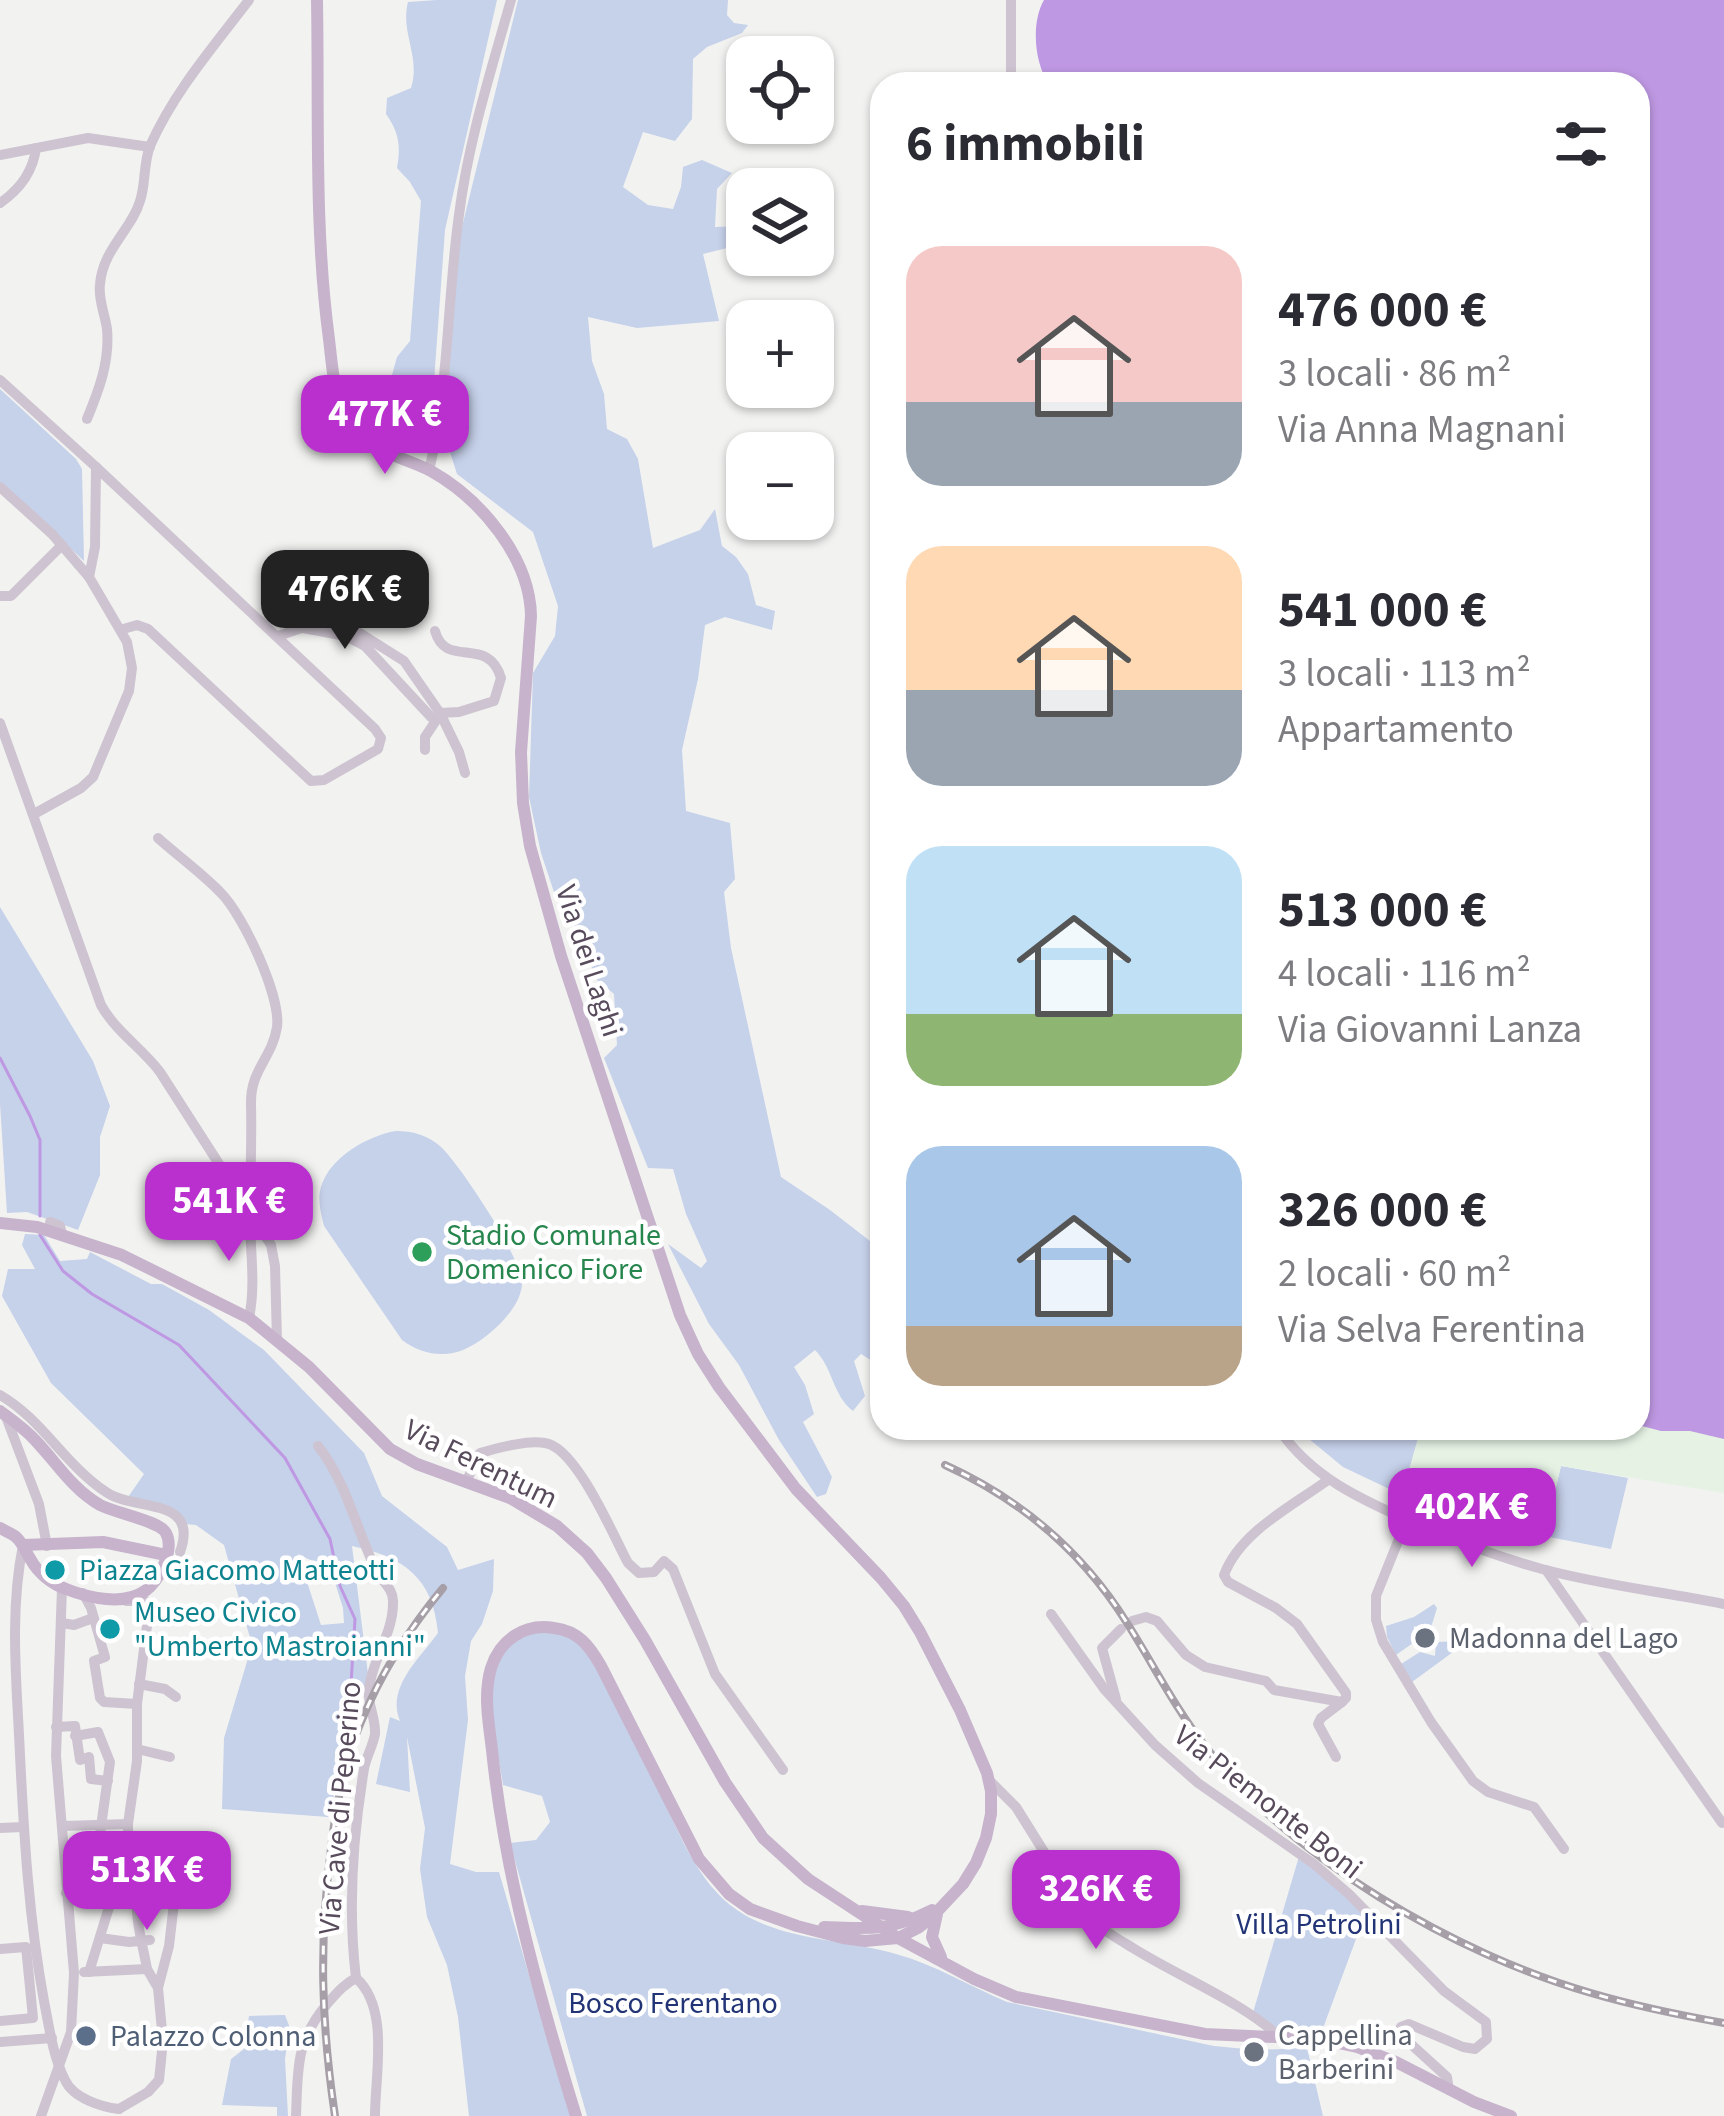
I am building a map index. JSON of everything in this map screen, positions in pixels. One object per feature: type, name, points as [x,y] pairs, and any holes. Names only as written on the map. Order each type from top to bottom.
[{"type":"main road","name":"Via dei Laghi","points":[[317,0],[321,264],[344,416],[358,435],[377,448],[456,489],[515,554],[527,583],[532,624],[521,762],[533,858],[682,1319],[719,1387],[796,1489],[904,1606],[961,1710],[988,1780],[992,1808],[986,1838],[971,1872],[941,1908],[898,1938],[865,1941],[765,1916],[736,1901],[704,1866],[588,1645],[572,1632],[549,1627],[532,1627],[512,1637],[496,1656],[488,1687],[499,1808],[517,1907],[576,2116]]},
{"type":"main road","name":"Via Ferentum","points":[[0,1223],[62,1234],[143,1263],[249,1318],[309,1367],[390,1449],[530,1508],[562,1530],[587,1553],[628,1613],[725,1782],[780,1856],[882,1928],[945,1962]]},
{"type":"main road","points":[[2,1412],[86,1496],[120,1514],[162,1527],[173,1554]]},
{"type":"main road","points":[[0,1528],[18,1538],[37,1569],[62,1588],[86,1598],[140,1595],[156,1581],[173,1554]]},
{"type":"main road","points":[[23,1545],[103,1542],[173,1554]]},
{"type":"main road","points":[[835,1928],[844,1912],[836,1898]]},
{"type":"main road","name":"Via dei Laghi","points":[[797,1926],[882,1928],[941,1908]]},
{"type":"main road","points":[[941,1908],[932,1937],[945,1962]]},
{"type":"main road","points":[[856,1910],[921,1916]]},
{"type":"main road","points":[[865,1941],[945,1962],[988,1986],[1033,2002],[1205,2034],[1319,2039],[1357,2048],[1511,2116]]},
{"type":"street","points":[[87,419],[102,383],[108,351],[100,306],[103,267],[140,204],[150,146],[186,82],[249,0]]},
{"type":"street","points":[[429,471],[443,401],[463,188],[511,0]]},
{"type":"street","points":[[1011,0],[1012,72]]},
{"type":"street","points":[[0,155],[88,138],[150,146]]},
{"type":"street","points":[[0,203],[26,177],[36,148]]},
{"type":"street","points":[[0,380],[278,636],[380,736],[380,744],[375,752],[314,782],[146,627],[120,629]]},
{"type":"street","points":[[89,577],[95,547],[96,467]]},
{"type":"street","points":[[0,487],[62,544],[89,577],[130,655],[132,678],[126,704],[98,770],[82,787],[34,814]]},
{"type":"street","points":[[0,596],[11,596],[62,544]]},
{"type":"street","points":[[278,636],[319,622],[334,622],[385,647],[411,669],[459,752],[465,773]]},
{"type":"street","points":[[436,631],[443,648],[484,656],[501,679],[494,701],[436,715]]},
{"type":"street","points":[[425,750],[436,715]]},
{"type":"street","points":[[0,723],[96,995],[116,1028],[160,1072],[269,1242],[274,1258],[277,1340]]},
{"type":"street","points":[[158,838],[233,908],[278,1009],[271,1049],[251,1088],[254,1293],[249,1318]]},
{"type":"street","points":[[50,1222],[61,1226],[62,1234]]},
{"type":"street","points":[[0,1395],[26,1412],[86,1477],[111,1496],[166,1508],[176,1515],[184,1531],[173,1554]]},
{"type":"street","points":[[2,1412],[40,1504],[46,1546]]},
{"type":"street","points":[[1288,1440],[1328,1480],[1462,1542],[1546,1570],[1724,1604]]},
{"type":"street","points":[[466,1481],[480,1453],[546,1442],[566,1452],[628,1563],[639,1573],[653,1572],[664,1561],[673,1569],[715,1674],[783,1770]]},
{"type":"street","name":"Via Cave di Peperino","points":[[319,1446],[393,1599],[389,1629],[368,1694],[374,1736],[363,1774],[351,1903],[356,1978],[370,1997],[378,2021],[375,2116]]},
{"type":"street","points":[[1328,1480],[1249,1538],[1224,1577],[1297,1624],[1346,1693],[1318,1721],[1336,1757]]},
{"type":"street","points":[[1407,1520],[1375,1600],[1377,1625],[1386,1648],[1473,1781],[1490,1793],[1534,1807],[1564,1849]]},
{"type":"street","points":[[23,1545],[15,1635],[23,1827],[34,1946],[52,2038],[68,2086],[79,2096],[120,2112],[159,2080],[163,2041],[158,1988],[176,1886]]},
{"type":"street","points":[[1546,1570],[1722,1823]]},
{"type":"street","points":[[41,2116],[71,2032],[74,1973],[56,1727],[62,1588]]},
{"type":"street","points":[[96,1972],[100,1938],[128,1846],[136,1704],[148,1620],[147,1603],[141,1600],[86,1598],[104,1658],[94,1660],[102,1700],[136,1704]]},
{"type":"street","name":"Via Piemonte Boni","points":[[1051,1614],[1119,1706],[1155,1745],[1186,1773],[1340,1885],[1444,1991],[1486,2022],[1487,2039],[1475,2049],[1409,2024],[1401,2027],[1402,2036],[1447,2077],[1449,2090]]},
{"type":"street","points":[[1119,1706],[1102,1648],[1127,1625],[1146,1617],[1157,1621],[1200,1665],[1266,1681],[1272,1690],[1342,1702]]},
{"type":"street","points":[[62,1623],[74,1625],[93,1618]]},
{"type":"street","points":[[140,1684],[165,1689],[176,1697]]},
{"type":"street","points":[[56,1727],[74,1726],[80,1760],[89,1757],[91,1779],[108,1780]]},
{"type":"street","points":[[75,1736],[98,1732],[110,1762],[98,1870],[120,1873]]},
{"type":"street","points":[[137,1749],[170,1757]]},
{"type":"street","points":[[988,1780],[1016,1807],[1090,1919],[1282,2038]]},
{"type":"street","points":[[62,1826],[128,1824]]},
{"type":"street","points":[[0,1828],[23,1827]]},
{"type":"street","points":[[128,1846],[137,1871],[137,1907],[147,1970],[158,1988]]},
{"type":"street","points":[[66,1893],[112,1898],[137,1907]]},
{"type":"street","points":[[100,1938],[146,1941]]},
{"type":"street","points":[[0,1949],[26,1947],[33,2018],[0,2020]]},
{"type":"street","points":[[74,1973],[147,1970]]},
{"type":"street","name":"Via Cave di Peperino","points":[[296,2116],[304,2039],[332,1999],[356,1978]]},
{"type":"street","points":[[0,2042],[52,2038]]},
{"type":"street","points":[[53,2084],[68,2086]]},
{"type":"green space","points":[[497,0],[445,230],[432,409],[419,434],[407,443],[366,430],[371,423],[399,420],[405,411],[392,375],[397,357],[410,341],[421,201],[397,168],[398,140],[386,114],[387,98],[411,88],[414,66],[406,24],[408,2]]},
{"type":"green space","points":[[518,0],[728,0],[727,15],[734,23],[748,25],[742,33],[726,36],[693,59],[692,119],[675,141],[643,132],[623,187],[648,205],[673,209],[683,167],[702,160],[726,170],[726,179],[717,189],[715,227],[726,227],[726,248],[703,254],[719,321],[637,328],[588,317],[607,429],[627,439],[638,459],[653,548],[700,530],[715,509],[722,546],[748,574],[756,605],[775,611],[772,630],[725,617],[705,625],[682,750],[686,811],[730,823],[735,879],[724,892],[731,948],[781,1177],[870,1241],[870,1360],[861,1354],[854,1361],[865,1396],[853,1411],[815,1350],[794,1367],[814,1414],[803,1422],[832,1477],[826,1494],[817,1497],[779,1440],[739,1365],[709,1324],[668,1244],[701,1268],[707,1261],[673,1169],[648,1168],[604,1058],[617,1045],[614,994],[597,980],[576,929],[555,895],[529,797],[533,673],[555,636],[558,606],[533,532],[457,474],[443,416],[460,235]]},
{"type":"green space","points":[[0,389],[82,469],[84,561],[0,482]]},
{"type":"green space","points":[[0,907],[93,1061],[110,1106],[100,1137],[100,1175],[78,1230],[27,1212],[7,1213],[0,1104]]},
{"type":"green space","points":[[396,1131],[425,1136],[449,1156],[488,1211],[519,1270],[521,1292],[510,1313],[482,1339],[456,1352],[424,1351],[402,1340],[324,1226],[320,1192],[332,1166],[362,1143]]},
{"type":"green space","points":[[25,1234],[44,1235],[60,1261],[87,1259],[90,1252],[209,1310],[264,1350],[364,1453],[382,1496],[447,1547],[458,1570],[494,1559],[493,1591],[471,1641],[465,1676],[468,1720],[450,1864],[476,1872],[499,1872],[570,2116],[469,2116],[458,2017],[447,1965],[427,1917],[420,1869],[425,1828],[407,1737],[410,1792],[376,1784],[390,1717],[400,1721],[397,1697],[401,1686],[438,1633],[422,1584],[386,1556],[352,1546],[368,1674],[328,1817],[222,1809],[224,1738],[252,1645],[224,1545],[196,1525],[184,1524],[176,1513],[126,1500],[144,1474],[51,1383],[2,1296],[8,1269],[35,1269],[22,1245]],"holes":[[[298,1554],[331,1570],[344,1623],[321,1625]]]},
{"type":"green space","points":[[1310,1440],[1418,1440],[1402,1495],[1343,1467]]},
{"type":"green space","points":[[1561,1466],[1628,1478],[1611,1549],[1544,1536]]},
{"type":"green space","points":[[1434,1604],[1430,1631],[1414,1626],[1413,1643],[1396,1655],[1386,1626]]},
{"type":"green space","name":"Bosco Ferentano","points":[[535,1630],[570,1637],[595,1662],[690,1854],[710,1885],[737,1910],[793,1934],[911,1959],[1007,2002],[1214,2046],[1307,2048],[1323,2116],[587,2116],[510,1843],[536,1840],[550,1822],[542,1796],[503,1785],[493,1717],[497,1666],[511,1646]]},
{"type":"green space","points":[[1462,1641],[1412,1682],[1401,1664],[1420,1652],[1435,1656],[1436,1642]]},
{"type":"green space","name":"Villa Petrolini","points":[[1300,1853],[1366,1912],[1319,2039],[1282,2038],[1252,2016]]},
{"type":"green space","points":[[285,2015],[290,2028],[285,2059],[288,2116],[277,2116],[277,2107],[222,2105],[231,2059],[244,2049],[249,2016]]},
{"type":"sand","points":[[1650,1428],[1724,1435],[1724,1493],[1561,1466],[1544,1536],[1402,1495],[1418,1440],[1650,1440]]},
{"type":"shaded area","points":[[1044,0],[1724,0],[1724,1439],[1650,1428],[1650,72],[1043,72],[1036,42]]},
{"type":"waterway","points":[[0,1058],[40,1140],[40,1216]]},
{"type":"waterway","points":[[40,1235],[63,1271],[92,1294],[179,1345],[285,1458],[330,1539],[340,1586],[355,1619],[351,1684]]},
{"type":"railway","points":[[945,1465],[1025,1511],[1070,1551],[1109,1597],[1205,1746],[1283,1827],[1329,1864],[1432,1928],[1539,1976],[1624,2002],[1724,2023]]},
{"type":"railway","points":[[335,2116],[324,2015],[323,1949],[338,1800],[355,1737],[377,1686],[407,1635],[443,1588]]},
{"type":"place","name":"Stadio Comunale Domenico Fiore","points":[[422,1252]]},
{"type":"place","name":"Piazza Giacomo Matteotti","points":[[55,1570]]},
{"type":"place","name":"Museo Civico \"Umberto Mastroianni\"","points":[[110,1629]]},
{"type":"place","name":"Madonna del Lago","points":[[1425,1638]]},
{"type":"place","name":"Palazzo Colonna","points":[[86,2036]]},
{"type":"place","name":"Cappellina Barberini","points":[[1254,2052]]}]
